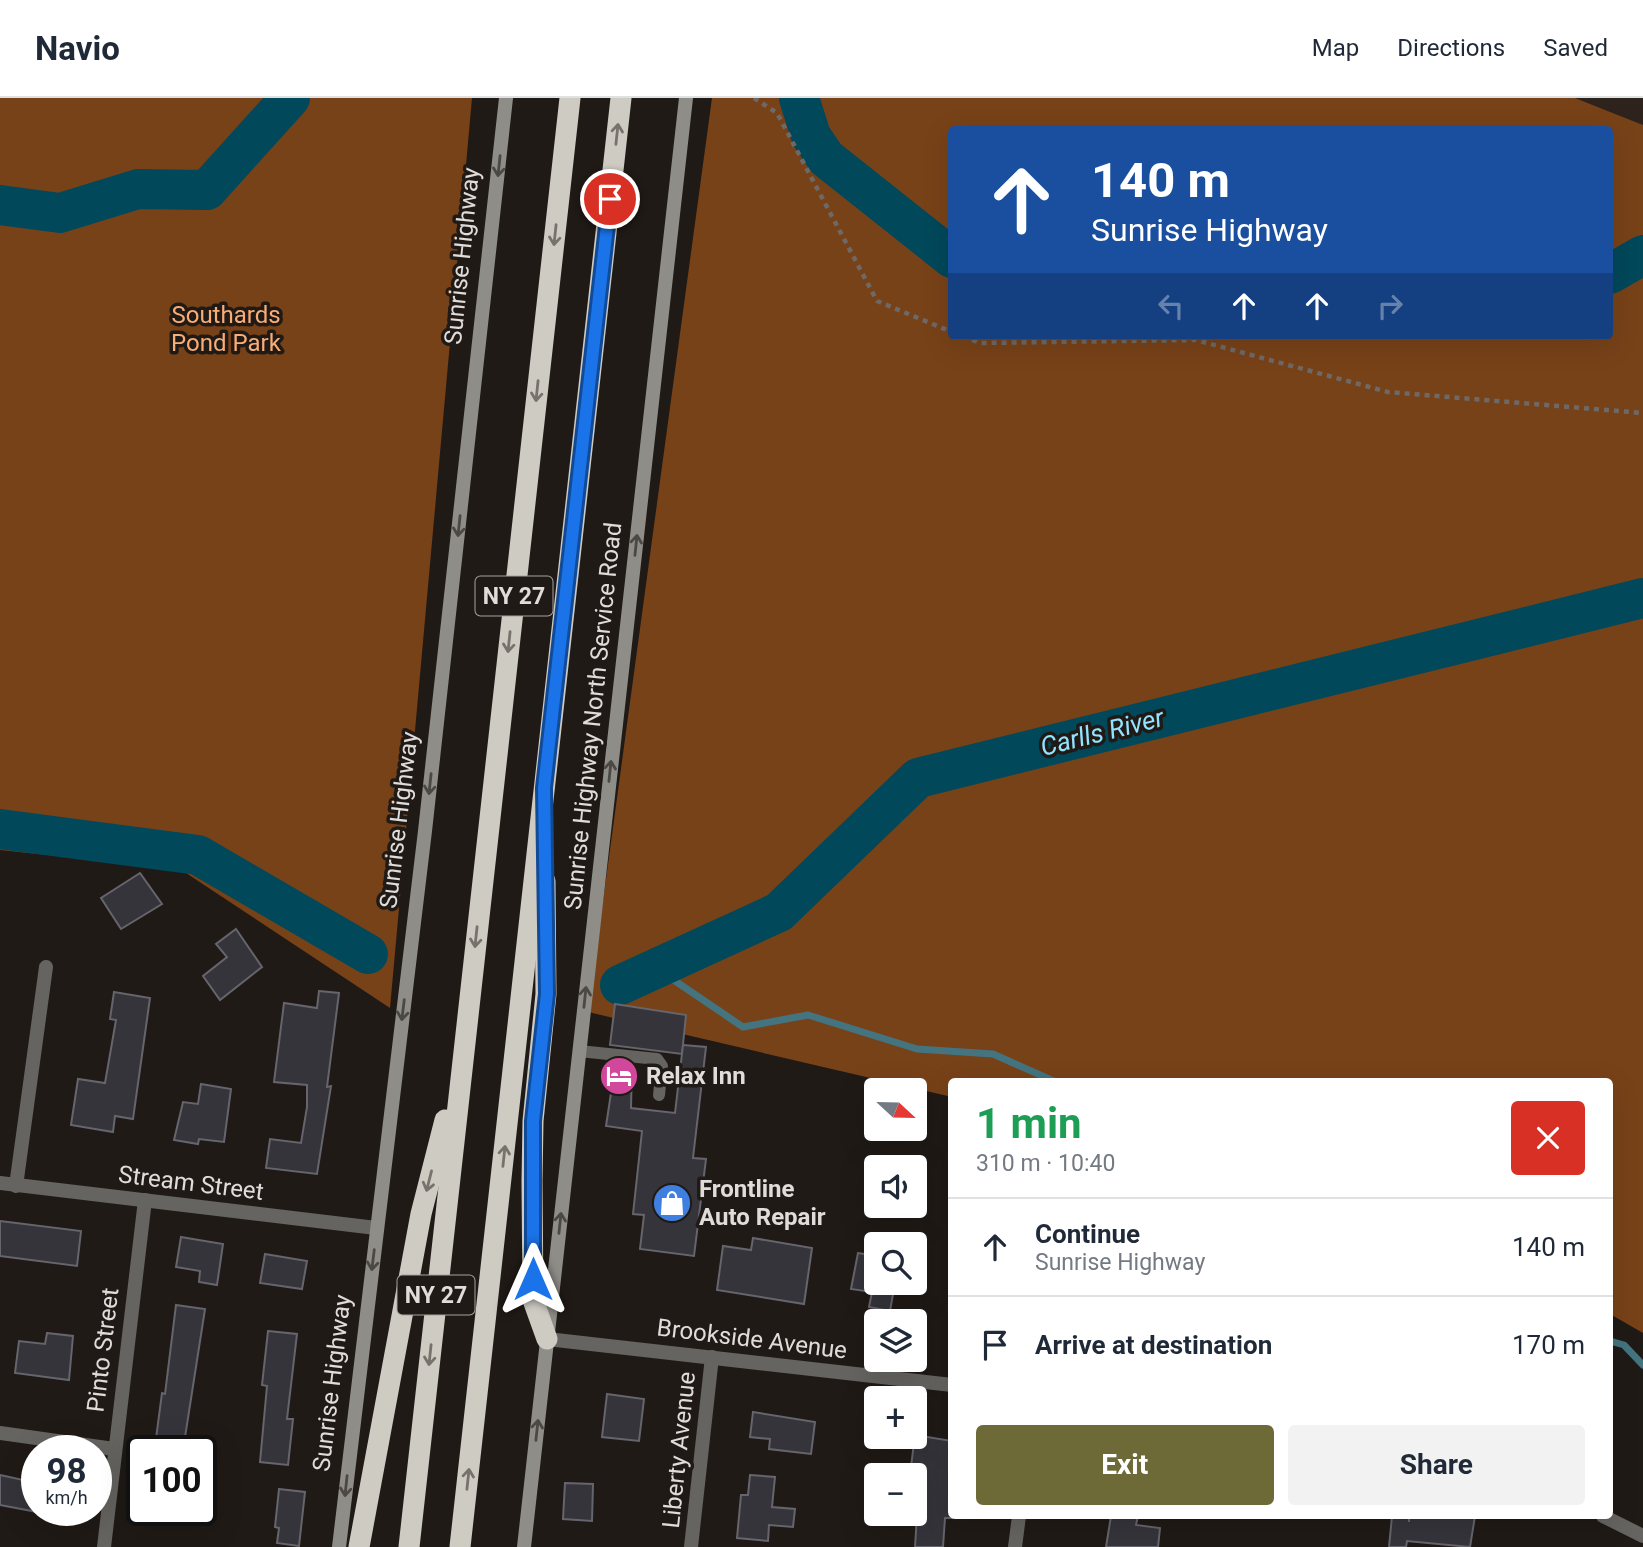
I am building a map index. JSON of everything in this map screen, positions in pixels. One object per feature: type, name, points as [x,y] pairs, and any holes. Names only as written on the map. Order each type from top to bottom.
[{"type":"highway","name":"NY 27","points":[[408,1547],[570,98]]},
{"type":"highway","name":"NY 27","points":[[460,1547],[621,98]]},
{"type":"highway","points":[[544,788],[547,994],[533,1121],[531,1181],[533,1300],[547,1339]]},
{"type":"highway","points":[[359,1547],[421,1214],[464,1044]]},
{"type":"main road","name":"Sunrise Highway","points":[[339,1547],[423,845],[506,98]]},
{"type":"main road","name":"Sunrise Highway North Service Road","points":[[547,1339],[685,98]]},
{"type":"main road","points":[[524,1547],[547,1339]]},
{"type":"street","points":[[16,1186],[46,967]]},
{"type":"street","name":"Stream Street","points":[[0,1183],[376,1228]]},
{"type":"street","name":"Pinto Street","points":[[104,1547],[145,1200]]},
{"type":"street","name":"Brookside Avenue","points":[[547,1339],[948,1385]]},
{"type":"street","name":"Liberty Avenue","points":[[691,1547],[712,1357]]},
{"type":"street","points":[[0,1433],[114,1449]]},
{"type":"street","points":[[1015,1547],[1019,1519]]},
{"type":"street","points":[[1608,1519],[1643,1536]]},
{"type":"lane","points":[[579,1051],[657,1059],[662,1066],[659,1096]]},
{"type":"path","points":[[754,98],[777,113],[877,301],[948,330]]},
{"type":"path","points":[[973,340],[980,343],[1196,340],[1388,392],[1643,413]]},
{"type":"shaded area","points":[[1575,98],[1643,98],[1643,125]]},
{"type":"green space","name":"Southards Pond Park","points":[[0,98],[472,98],[390,1008],[180,869],[0,850]]},
{"type":"green space","points":[[712,98],[1575,98],[1643,125],[1643,1333],[1613,1316],[1613,1078],[948,1078],[948,1096],[928,1091],[928,1078],[871,1078],[588,1012]]},
{"type":"building","points":[[140,873],[162,904],[121,929],[101,898]]},
{"type":"building","points":[[236,929],[262,967],[220,1000],[203,976],[227,957],[216,944]]},
{"type":"building","points":[[319,991],[339,993],[327,1087],[331,1086],[317,1174],[266,1168],[270,1139],[301,1143],[307,1107],[307,1085],[274,1082],[284,1003],[317,1008]]},
{"type":"building","points":[[114,992],[150,998],[133,1119],[115,1116],[113,1132],[71,1125],[78,1079],[105,1083],[116,1020],[110,1019]]},
{"type":"building","points":[[615,1004],[686,1015],[682,1054],[610,1045]]},
{"type":"building","points":[[683,1045],[706,1047],[693,1158],[706,1159],[694,1256],[640,1249],[644,1215],[633,1214],[642,1131],[606,1126],[613,1080],[607,1079],[609,1063],[632,1065],[631,1108],[675,1113]]},
{"type":"building","points":[[201,1084],[231,1089],[224,1142],[199,1139],[198,1144],[174,1140],[183,1102],[198,1104]]},
{"type":"building","points":[[0,1221],[81,1231],[77,1266],[0,1256]]},
{"type":"building","points":[[181,1237],[223,1244],[217,1285],[199,1282],[200,1271],[176,1267]]},
{"type":"building","points":[[753,1238],[812,1248],[804,1304],[717,1290],[723,1246],[751,1250]]},
{"type":"building","points":[[858,1253],[864,1254],[864,1291],[851,1289]]},
{"type":"building","points":[[265,1254],[307,1261],[302,1289],[260,1283]]},
{"type":"building","points":[[871,1295],[893,1295],[890,1309],[869,1307]]},
{"type":"building","points":[[176,1305],[205,1309],[185,1435],[156,1435],[162,1393],[165,1394]]},
{"type":"building","points":[[268,1331],[297,1334],[287,1419],[293,1419],[288,1465],[260,1462],[267,1386],[262,1385]]},
{"type":"building","points":[[47,1333],[73,1336],[69,1380],[15,1373],[19,1341],[45,1344]]},
{"type":"building","points":[[607,1394],[644,1399],[639,1441],[602,1437]]},
{"type":"building","points":[[753,1412],[815,1422],[811,1454],[769,1449],[770,1439],[750,1437]]},
{"type":"building","points":[[927,1437],[948,1440],[948,1518],[945,1518],[943,1547],[915,1547],[916,1526],[927,1526],[927,1463],[912,1463],[913,1449],[927,1449]]},
{"type":"building","points":[[0,1475],[21,1480],[21,1509],[0,1505]]},
{"type":"building","points":[[750,1475],[775,1477],[772,1507],[795,1509],[793,1527],[769,1525],[768,1541],[737,1538],[741,1495],[748,1495]]},
{"type":"building","points":[[565,1483],[593,1484],[592,1521],[563,1519]]},
{"type":"building","points":[[279,1489],[305,1492],[299,1546],[277,1543],[279,1528],[275,1527]]},
{"type":"building","points":[[1111,1519],[1137,1519],[1136,1525],[1160,1528],[1158,1547],[1106,1547]]},
{"type":"building","points":[[1392,1519],[1475,1519],[1470,1547],[1407,1541],[1406,1547],[1389,1547]]},
{"type":"waterway","name":"Carlls River","points":[[0,205],[60,213],[138,189],[207,190],[290,98]]},
{"type":"waterway","name":"Carlls River","points":[[799,98],[811,136],[826,158],[948,255]]},
{"type":"waterway","name":"Carlls River","points":[[1613,272],[1643,255]]},
{"type":"waterway","name":"Carlls River","points":[[620,985],[779,912],[918,778],[1643,598]]},
{"type":"waterway","points":[[0,829],[198,855],[368,954]]},
{"type":"waterway","points":[[656,968],[743,1027],[808,1015],[917,1049],[993,1054],[1047,1078]]},
{"type":"waterway","points":[[1613,1342],[1624,1345],[1643,1365]]},
{"type":"place","name":"Relax Inn","points":[[619,1076]]},
{"type":"place","name":"Frontline Auto Repair","points":[[672,1203]]},
{"type":"route","points":[[533,1279],[533,1121],[547,994],[544,788],[610,199]]}]
